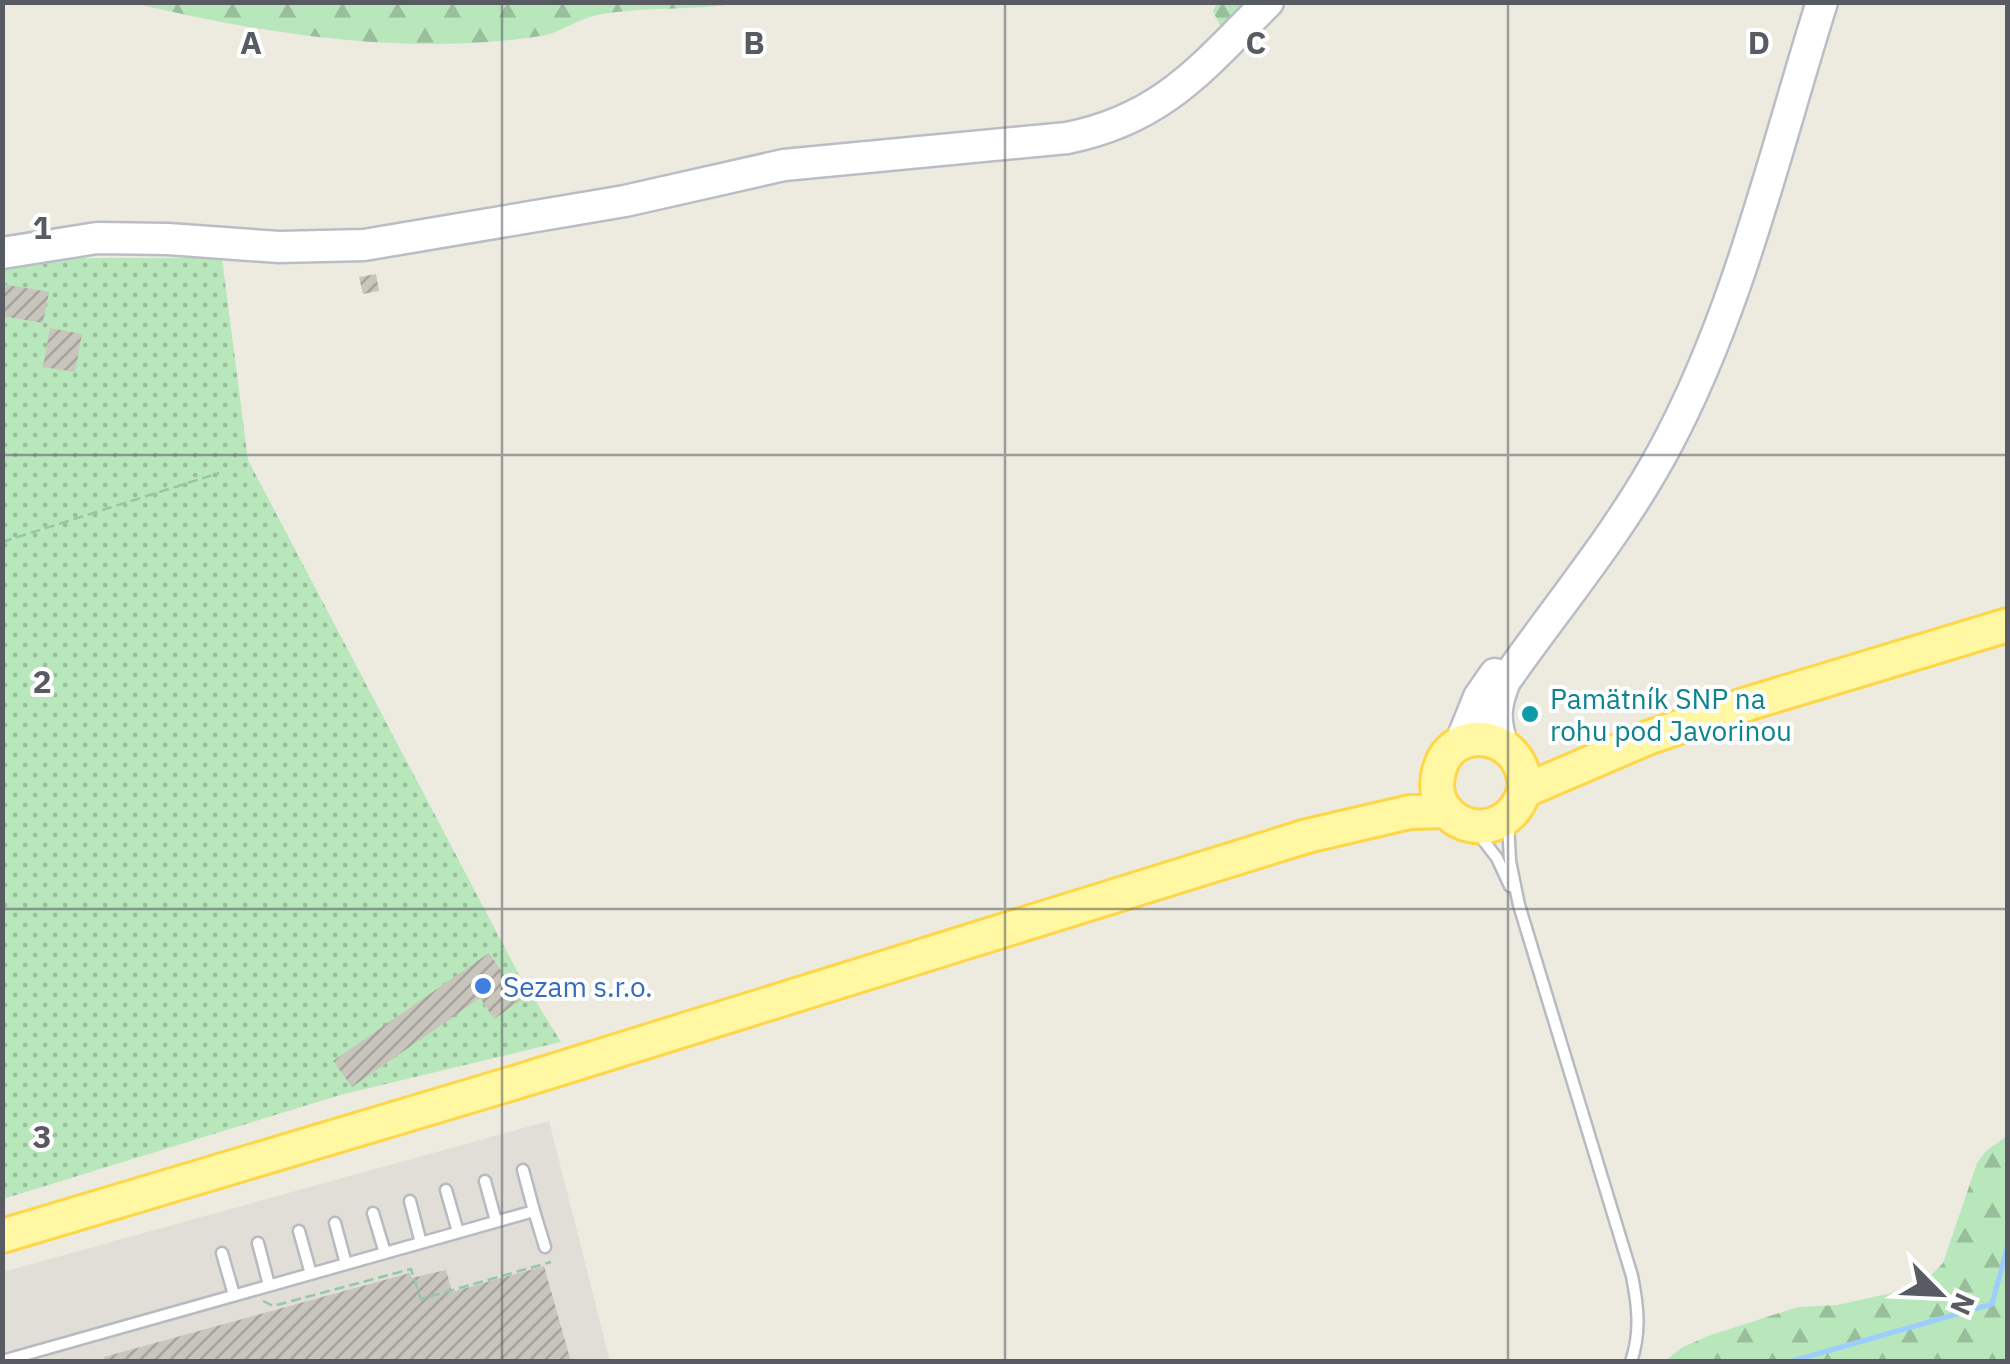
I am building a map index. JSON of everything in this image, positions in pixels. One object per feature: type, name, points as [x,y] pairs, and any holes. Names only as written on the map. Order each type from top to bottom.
[{"type":"main road","points":[[1307,836],[1410,812],[1491,826],[1516,804],[1650,738],[1750,703],[2008,625]]},
{"type":"main road","points":[[1459,819],[1437,788],[1446,757],[1460,744],[1474,739],[1534,757],[1650,738]]},
{"type":"main road","points":[[1509,750],[1524,772],[1516,804]]},
{"type":"main road","points":[[2,1236],[520,1081],[1307,836],[1402,800],[1438,775]]},
{"type":"street","points":[[2,253],[97,238],[168,238],[295,248],[364,245],[625,201],[784,164],[1012,146],[1078,136],[1144,113],[1196,74],[1268,2]]},
{"type":"street","points":[[1509,750],[1494,720],[1505,681],[1634,502],[1688,402],[1744,254],[1822,2]]},
{"type":"street","points":[[1460,744],[1486,685],[1552,614]]},
{"type":"lane","points":[[1516,804],[1510,861],[1519,905],[1632,1276],[1638,1331],[1631,1362]]},
{"type":"lane","points":[[1459,819],[1497,858],[1519,905]]},
{"type":"lane","points":[[522,1170],[545,1247]]},
{"type":"lane","points":[[485,1180],[496,1221]]},
{"type":"lane","points":[[446,1190],[458,1232]]},
{"type":"lane","points":[[410,1201],[421,1242]]},
{"type":"lane","points":[[2,1360],[534,1210]]},
{"type":"lane","points":[[373,1213],[384,1253]]},
{"type":"lane","points":[[335,1222],[346,1264]]},
{"type":"lane","points":[[299,1231],[311,1274]]},
{"type":"lane","points":[[258,1243],[270,1286]]},
{"type":"lane","points":[[222,1254],[234,1295]]},
{"type":"path","points":[[2,542],[219,473]]},
{"type":"path","points":[[257,1298],[273,1306],[412,1269],[420,1299],[551,1262]]},
{"type":"shaded area","points":[[549,1121],[610,1361],[3,1362],[3,1272]]},
{"type":"green space","points":[[133,3],[741,3],[615,12],[541,36],[439,44],[284,33]]},
{"type":"green space","points":[[1217,3],[1250,3],[1222,30],[1213,11]]},
{"type":"green space","points":[[42,258],[222,258],[248,460],[516,969],[561,1042],[340,1095],[3,1199],[3,270]]},
{"type":"green space","points":[[2007,1136],[2007,1361],[1665,1361],[1681,1348],[1708,1336],[1798,1307],[1837,1305],[1919,1287],[1943,1263],[1977,1163]]},
{"type":"building","points":[[376,274],[379,291],[363,294],[359,277]]},
{"type":"building","points":[[2,284],[49,292],[43,323],[2,316]]},
{"type":"building","points":[[50,328],[82,334],[75,372],[43,367]]},
{"type":"building","points":[[489,953],[521,1000],[494,1019],[480,998],[352,1087],[333,1061]]},
{"type":"building","points":[[544,1266],[571,1362],[104,1362],[104,1357],[410,1273],[412,1278],[446,1270],[452,1292]]},
{"type":"waterway","points":[[1789,1362],[1992,1304],[2008,1245]]},
{"type":"place","name":"Pamätník SNP na rohu pod Javorinou","points":[[1530,714]]},
{"type":"place","name":"Sezam s.r.o.","points":[[483,986]]}]
